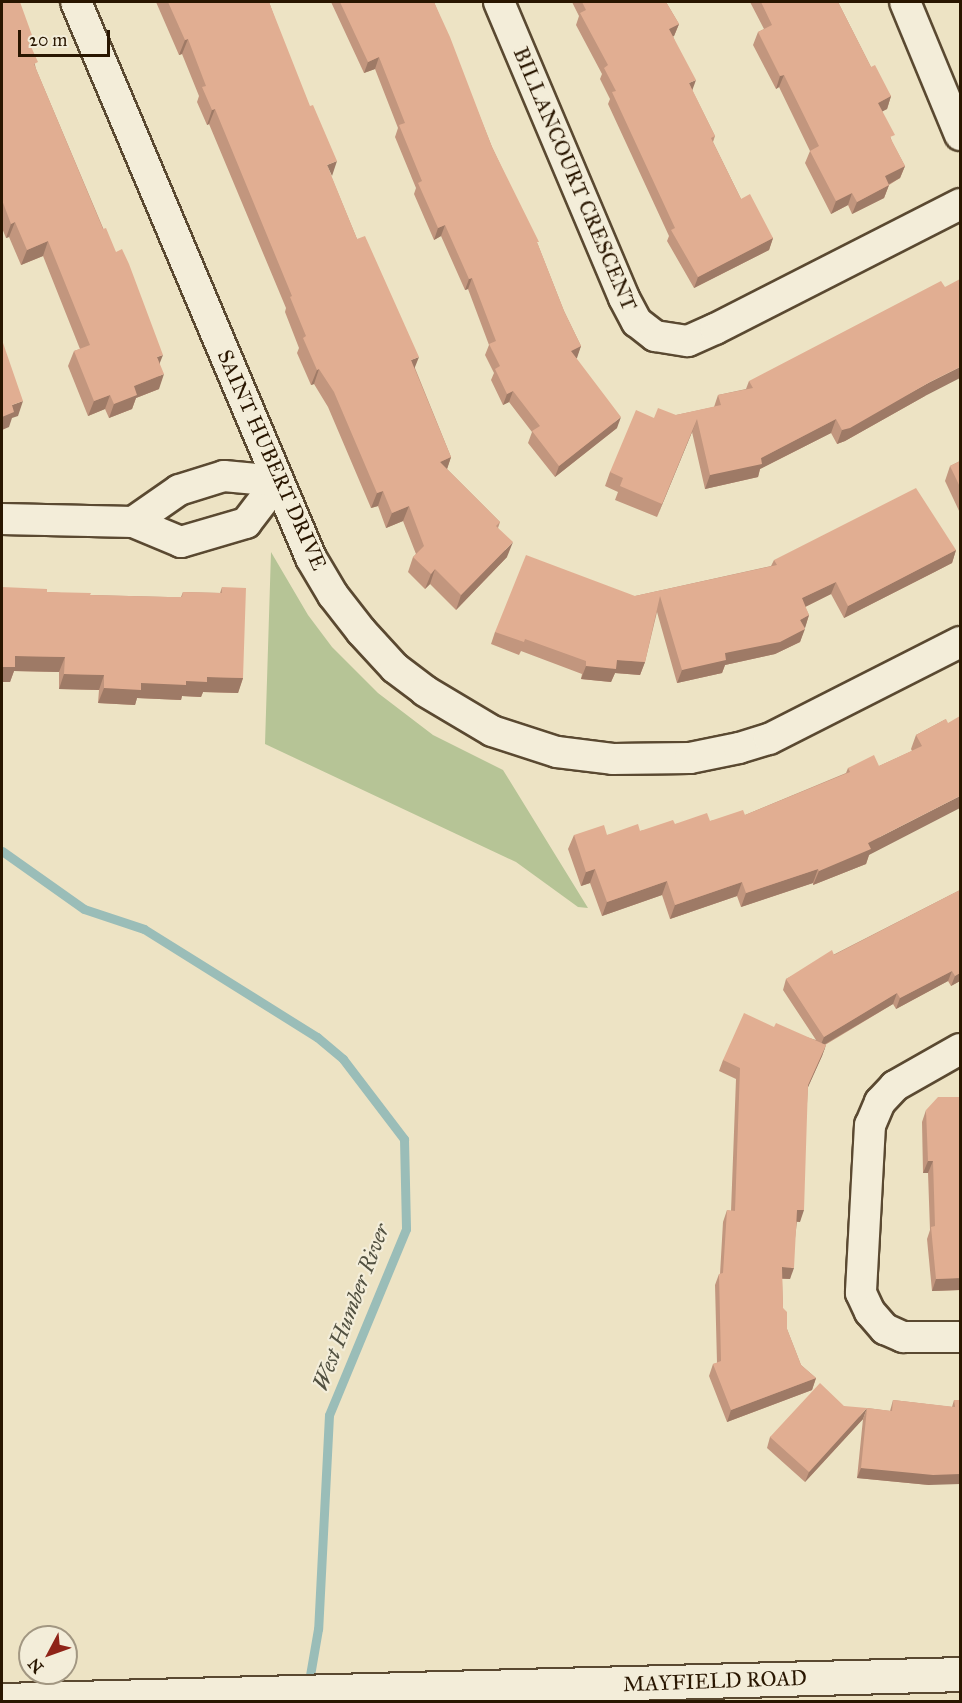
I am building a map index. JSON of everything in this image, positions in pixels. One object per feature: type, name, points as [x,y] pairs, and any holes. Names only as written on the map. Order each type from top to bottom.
[{"type":"main road","name":"MAYFIELD ROAD","points":[[2,1700],[960,1674]]},
{"type":"street","name":"SAINT HUBERT DRIVE","points":[[76,2],[311,558],[333,595],[361,631],[395,668],[457,712],[492,731],[556,752],[613,759],[690,758],[739,748],[797,726],[960,642]]},
{"type":"street","name":"BILLANCOURT CRESCENT","points":[[499,2],[624,298],[637,322],[655,336],[688,341],[960,204]]},
{"type":"street","points":[[905,2],[960,135]]},
{"type":"street","points":[[133,522],[179,490],[224,476],[278,481]]},
{"type":"street","points":[[2,519],[133,522],[181,542],[246,524],[278,481]]},
{"type":"street","points":[[960,1050],[895,1086],[880,1102],[870,1125],[861,1293],[870,1312],[885,1329],[903,1337],[960,1337]]},
{"type":"green space","points":[[271,552],[308,615],[332,647],[378,693],[433,735],[503,770],[588,908],[578,907],[516,862],[265,744]]},
{"type":"building","points":[[2,2],[20,2],[33,38],[28,40],[38,62],[34,64],[103,229],[106,228],[116,252],[122,249],[129,264],[163,355],[157,357],[164,374],[134,386],[137,395],[114,404],[110,395],[94,401],[74,351],[90,345],[48,241],[27,250],[15,222],[11,224],[2,200]]},
{"type":"building","points":[[168,2],[269,2],[310,106],[313,105],[337,161],[327,165],[357,239],[365,236],[419,357],[411,360],[451,457],[440,462],[500,522],[496,526],[513,542],[461,595],[435,569],[431,574],[413,557],[424,546],[409,506],[392,513],[383,491],[377,493],[334,392],[319,369],[317,370],[303,338],[306,336],[290,297],[292,296],[215,109],[212,110],[202,87],[206,86],[188,39],[185,40]]},
{"type":"building","points":[[340,2],[434,2],[450,37],[492,147],[539,242],[537,242],[564,311],[581,346],[571,351],[621,417],[559,466],[532,431],[540,426],[513,391],[507,394],[495,369],[500,366],[489,344],[496,341],[472,278],[469,279],[445,225],[438,228],[418,183],[422,181],[399,125],[405,123],[379,57],[368,62]]},
{"type":"building","points":[[582,2],[666,2],[679,24],[669,29],[696,80],[689,83],[715,136],[711,138],[741,199],[750,194],[773,238],[698,277],[671,230],[675,228],[612,92],[616,91],[604,68],[608,65],[580,13],[586,10]]},
{"type":"building","points":[[761,2],[838,2],[871,67],[875,65],[891,96],[878,103],[895,135],[890,137],[905,166],[885,176],[889,185],[857,202],[852,193],[836,201],[810,151],[819,146],[784,75],[780,76],[758,32],[772,25]]},
{"type":"building","points":[[960,279],[960,367],[850,428],[842,430],[836,419],[761,458],[762,464],[710,475],[697,419],[662,504],[620,486],[623,478],[610,472],[636,410],[654,418],[658,408],[676,415],[721,405],[718,395],[753,388],[749,381],[941,281],[945,287]]},
{"type":"building","points":[[2,340],[23,401],[12,405],[14,412],[2,417]]},
{"type":"building","points":[[960,461],[960,487],[950,466]]},
{"type":"building","points":[[916,488],[956,550],[848,606],[836,582],[802,598],[809,615],[800,620],[805,629],[780,642],[725,653],[726,660],[682,670],[660,596],[645,662],[617,660],[616,669],[586,666],[586,661],[525,639],[524,642],[495,632],[526,555],[635,596],[777,565],[774,560]]},
{"type":"building","points":[[2,587],[47,589],[47,592],[91,593],[90,595],[168,597],[182,597],[183,592],[222,593],[222,587],[246,588],[243,678],[207,677],[207,682],[186,681],[186,685],[141,683],[141,690],[104,688],[104,675],[64,674],[65,657],[15,656],[15,667],[2,667]]},
{"type":"building","points":[[960,716],[960,796],[868,843],[871,849],[819,871],[818,869],[746,893],[742,882],[675,905],[667,881],[607,902],[595,869],[586,872],[574,835],[604,825],[607,835],[638,824],[640,831],[673,820],[675,824],[707,813],[710,821],[743,810],[745,815],[850,772],[848,768],[874,755],[879,766],[922,746],[916,735],[946,719],[948,723]]},
{"type":"building","points":[[960,890],[960,973],[955,976],[952,971],[900,998],[897,993],[824,1037],[786,979],[832,950],[834,955]]},
{"type":"building","points":[[744,1013],[774,1027],[776,1023],[826,1045],[808,1085],[804,1210],[797,1210],[794,1268],[782,1267],[783,1308],[787,1312],[787,1329],[801,1365],[816,1378],[731,1410],[713,1364],[721,1361],[719,1274],[723,1273],[727,1210],[735,1211],[740,1068],[723,1060]]},
{"type":"building","points":[[938,1097],[960,1097],[960,1278],[936,1279],[931,1227],[935,1226],[933,1161],[928,1161],[926,1110]]},
{"type":"building","points":[[820,1383],[844,1406],[867,1408],[809,1472],[770,1437]]},
{"type":"building","points":[[893,1400],[955,1407],[954,1400],[960,1400],[960,1474],[933,1475],[861,1468],[867,1408],[892,1411]]},
{"type":"waterway","name":"West Humber River","points":[[2,851],[84,909],[144,929],[317,1037],[343,1059],[404,1139],[406,1229],[329,1415],[318,1629],[308,1687]]}]
